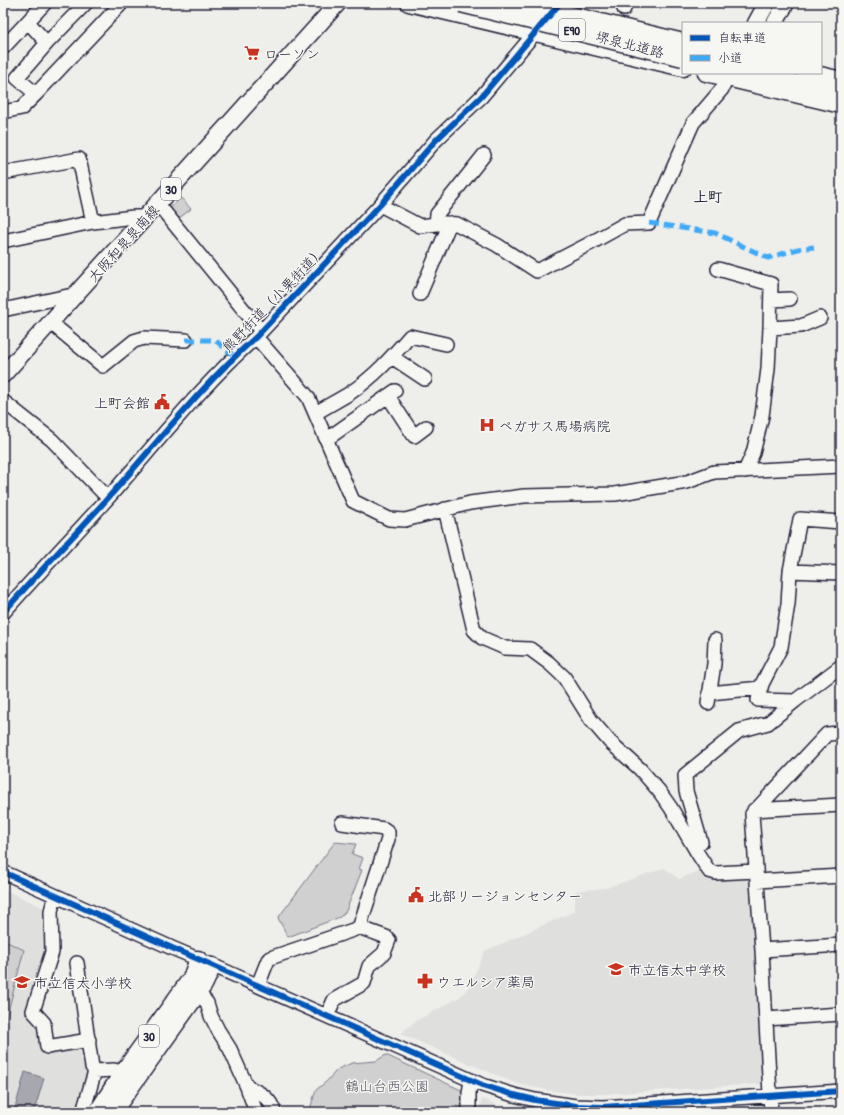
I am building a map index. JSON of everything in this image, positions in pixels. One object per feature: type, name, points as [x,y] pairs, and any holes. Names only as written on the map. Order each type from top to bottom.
[{"type":"highway","name":"堺泉北道路","points":[[461,3],[682,57]]},
{"type":"highway","name":"堺泉北道路","points":[[518,3],[682,43]]},
{"type":"highway","points":[[811,74],[841,81]]},
{"type":"highway","points":[[748,76],[841,95]]},
{"type":"main road","name":"大阪和泉泉南線","points":[[3,375],[338,3]]},
{"type":"main road","points":[[409,3],[682,68]]},
{"type":"main road","points":[[757,22],[767,3]]},
{"type":"main road","points":[[776,22],[786,3]]},
{"type":"main road","points":[[557,4],[682,35]]},
{"type":"main road","points":[[822,68],[841,73]]},
{"type":"main road","points":[[717,74],[748,76],[841,105]]},
{"type":"main road","name":"30","points":[[97,1112],[122,1073],[191,978],[198,959]]},
{"type":"main road","name":"30","points":[[113,1112],[204,986],[213,966]]},
{"type":"street","points":[[3,48],[46,3]]},
{"type":"street","points":[[36,94],[17,78],[47,43],[86,3]]},
{"type":"street","points":[[3,112],[22,108],[121,4],[120,3]]},
{"type":"street","name":"熊野街道（小栗街道）","points":[[3,613],[108,498],[176,419],[234,356],[259,334],[380,205],[436,140],[481,97],[535,33],[557,4]]},
{"type":"street","points":[[28,22],[47,43]]},
{"type":"street","points":[[380,205],[420,226],[450,223],[457,224],[497,245],[537,271],[625,224],[649,223],[693,123],[722,89],[728,75]]},
{"type":"street","points":[[436,224],[437,214],[484,155]]},
{"type":"street","points":[[3,173],[79,159],[94,222]]},
{"type":"street","points":[[158,204],[308,397],[353,500],[389,519],[405,520],[470,503],[524,496],[615,494],[687,482],[714,472],[841,466]]},
{"type":"street","points":[[3,241],[94,222],[133,217],[146,217]]},
{"type":"street","points":[[420,294],[450,223]]},
{"type":"street","points":[[718,269],[771,284],[768,369],[762,416],[753,453],[745,471]]},
{"type":"street","points":[[3,310],[77,294]]},
{"type":"street","points":[[771,300],[790,299]]},
{"type":"street","points":[[770,328],[802,326],[820,318]]},
{"type":"street","points":[[51,323],[103,366],[134,341],[144,338],[186,340]]},
{"type":"street","points":[[316,413],[350,393],[373,376],[410,336],[446,344]]},
{"type":"street","points":[[392,357],[425,379]]},
{"type":"street","points":[[326,439],[392,394],[414,436],[426,428]]},
{"type":"street","points":[[3,401],[52,440],[108,498]]},
{"type":"street","points":[[445,510],[474,630],[482,638],[505,648],[530,649],[549,663],[564,677],[591,720],[610,742],[640,770],[659,791],[709,871],[716,873],[757,876],[841,876]]},
{"type":"street","points":[[794,701],[758,700],[762,684],[781,646],[788,604],[790,571],[800,519],[841,522]]},
{"type":"street","points":[[790,571],[841,573]]},
{"type":"street","points":[[715,640],[714,664],[709,698],[761,688]]},
{"type":"street","points":[[694,847],[701,842],[686,791],[685,775],[739,731],[768,723],[794,701],[841,666]]},
{"type":"street","points":[[771,1112],[762,950],[752,814],[754,810],[827,734],[841,733]]},
{"type":"street","points":[[754,810],[841,805]]},
{"type":"street","points":[[327,1016],[334,1000],[364,983],[369,966],[384,953],[389,940],[386,937],[368,930],[362,926],[361,922],[361,918],[388,839],[388,832],[384,829],[342,823]]},
{"type":"street","points":[[3,872],[471,1080],[514,1095],[535,1100],[576,1106],[603,1107],[841,1091]]},
{"type":"street","points":[[55,896],[51,911],[52,952],[33,1012],[44,1023],[47,1047],[89,1040]]},
{"type":"street","points":[[258,985],[270,958],[362,926]]},
{"type":"street","points":[[762,950],[841,945]]},
{"type":"street","points":[[78,963],[92,1067],[95,1071],[83,1112]]},
{"type":"street","points":[[199,993],[206,1003],[213,1020],[230,1049],[247,1087],[256,1112]]},
{"type":"street","points":[[766,1019],[841,1014]]},
{"type":"street","points":[[95,1071],[114,1070],[122,1073]]},
{"type":"street","points":[[469,1112],[471,1080]]},
{"type":"street","points":[[247,1087],[260,1092],[269,1100],[274,1112]]},
{"type":"shaded area","name":"市立信太中学校","points":[[664,868],[679,879],[699,871],[711,880],[750,876],[763,1081],[760,1084],[605,1094],[579,1094],[547,1090],[512,1082],[401,1034],[414,1022],[460,997],[469,987],[485,951],[575,911],[575,891],[606,888]]},
{"type":"shaded area","name":"市立信太小学校","points":[[3,889],[48,910],[49,951],[31,1013],[42,1026],[46,1049],[86,1043],[88,1069],[74,1112],[3,1112]]},
{"type":"shaded area","points":[[25,1072],[44,1078],[34,1112],[28,1112],[15,1108]]},
{"type":"shaded area","points":[[482,1099],[497,1105],[491,1112],[480,1110]]},
{"type":"green space","points":[[181,198],[191,209],[178,219],[169,209]]},
{"type":"green space","points":[[335,842],[356,844],[352,854],[363,858],[359,869],[362,870],[346,911],[340,917],[288,937],[278,918]]},
{"type":"green space","points":[[3,940],[24,950],[3,1031]]},
{"type":"green space","name":"鶴山台西公園","points":[[386,1055],[461,1090],[464,1112],[309,1112],[316,1090],[338,1069],[352,1063],[376,1061]]},
{"type":"marked path","points":[[649,223],[715,233],[768,258],[798,249],[814,247]]},
{"type":"marked path","points":[[186,340],[215,340],[234,356]]},
{"type":"cycle path","points":[[3,613],[108,498],[216,375],[256,337],[380,205],[436,140],[481,97],[560,3]]},
{"type":"cycle path","points":[[3,872],[482,1085],[514,1095],[535,1100],[576,1106],[603,1107],[841,1091]]},
{"type":"place","name":"ローソン","points":[[252,53]]},
{"type":"place","name":"上町会館","points":[[162,402]]},
{"type":"place","name":"ペガサス馬場病院","points":[[487,425]]},
{"type":"place","name":"北部リージョンセンター","points":[[416,895]]},
{"type":"place","name":"市立信太中学校","points":[[616,969]]},
{"type":"place","name":"ウエルシア薬局","points":[[425,981]]},
{"type":"place","name":"市立信太小学校","points":[[22,982]]},
{"type":"district","name":"上町","points":[[708,196]]}]
